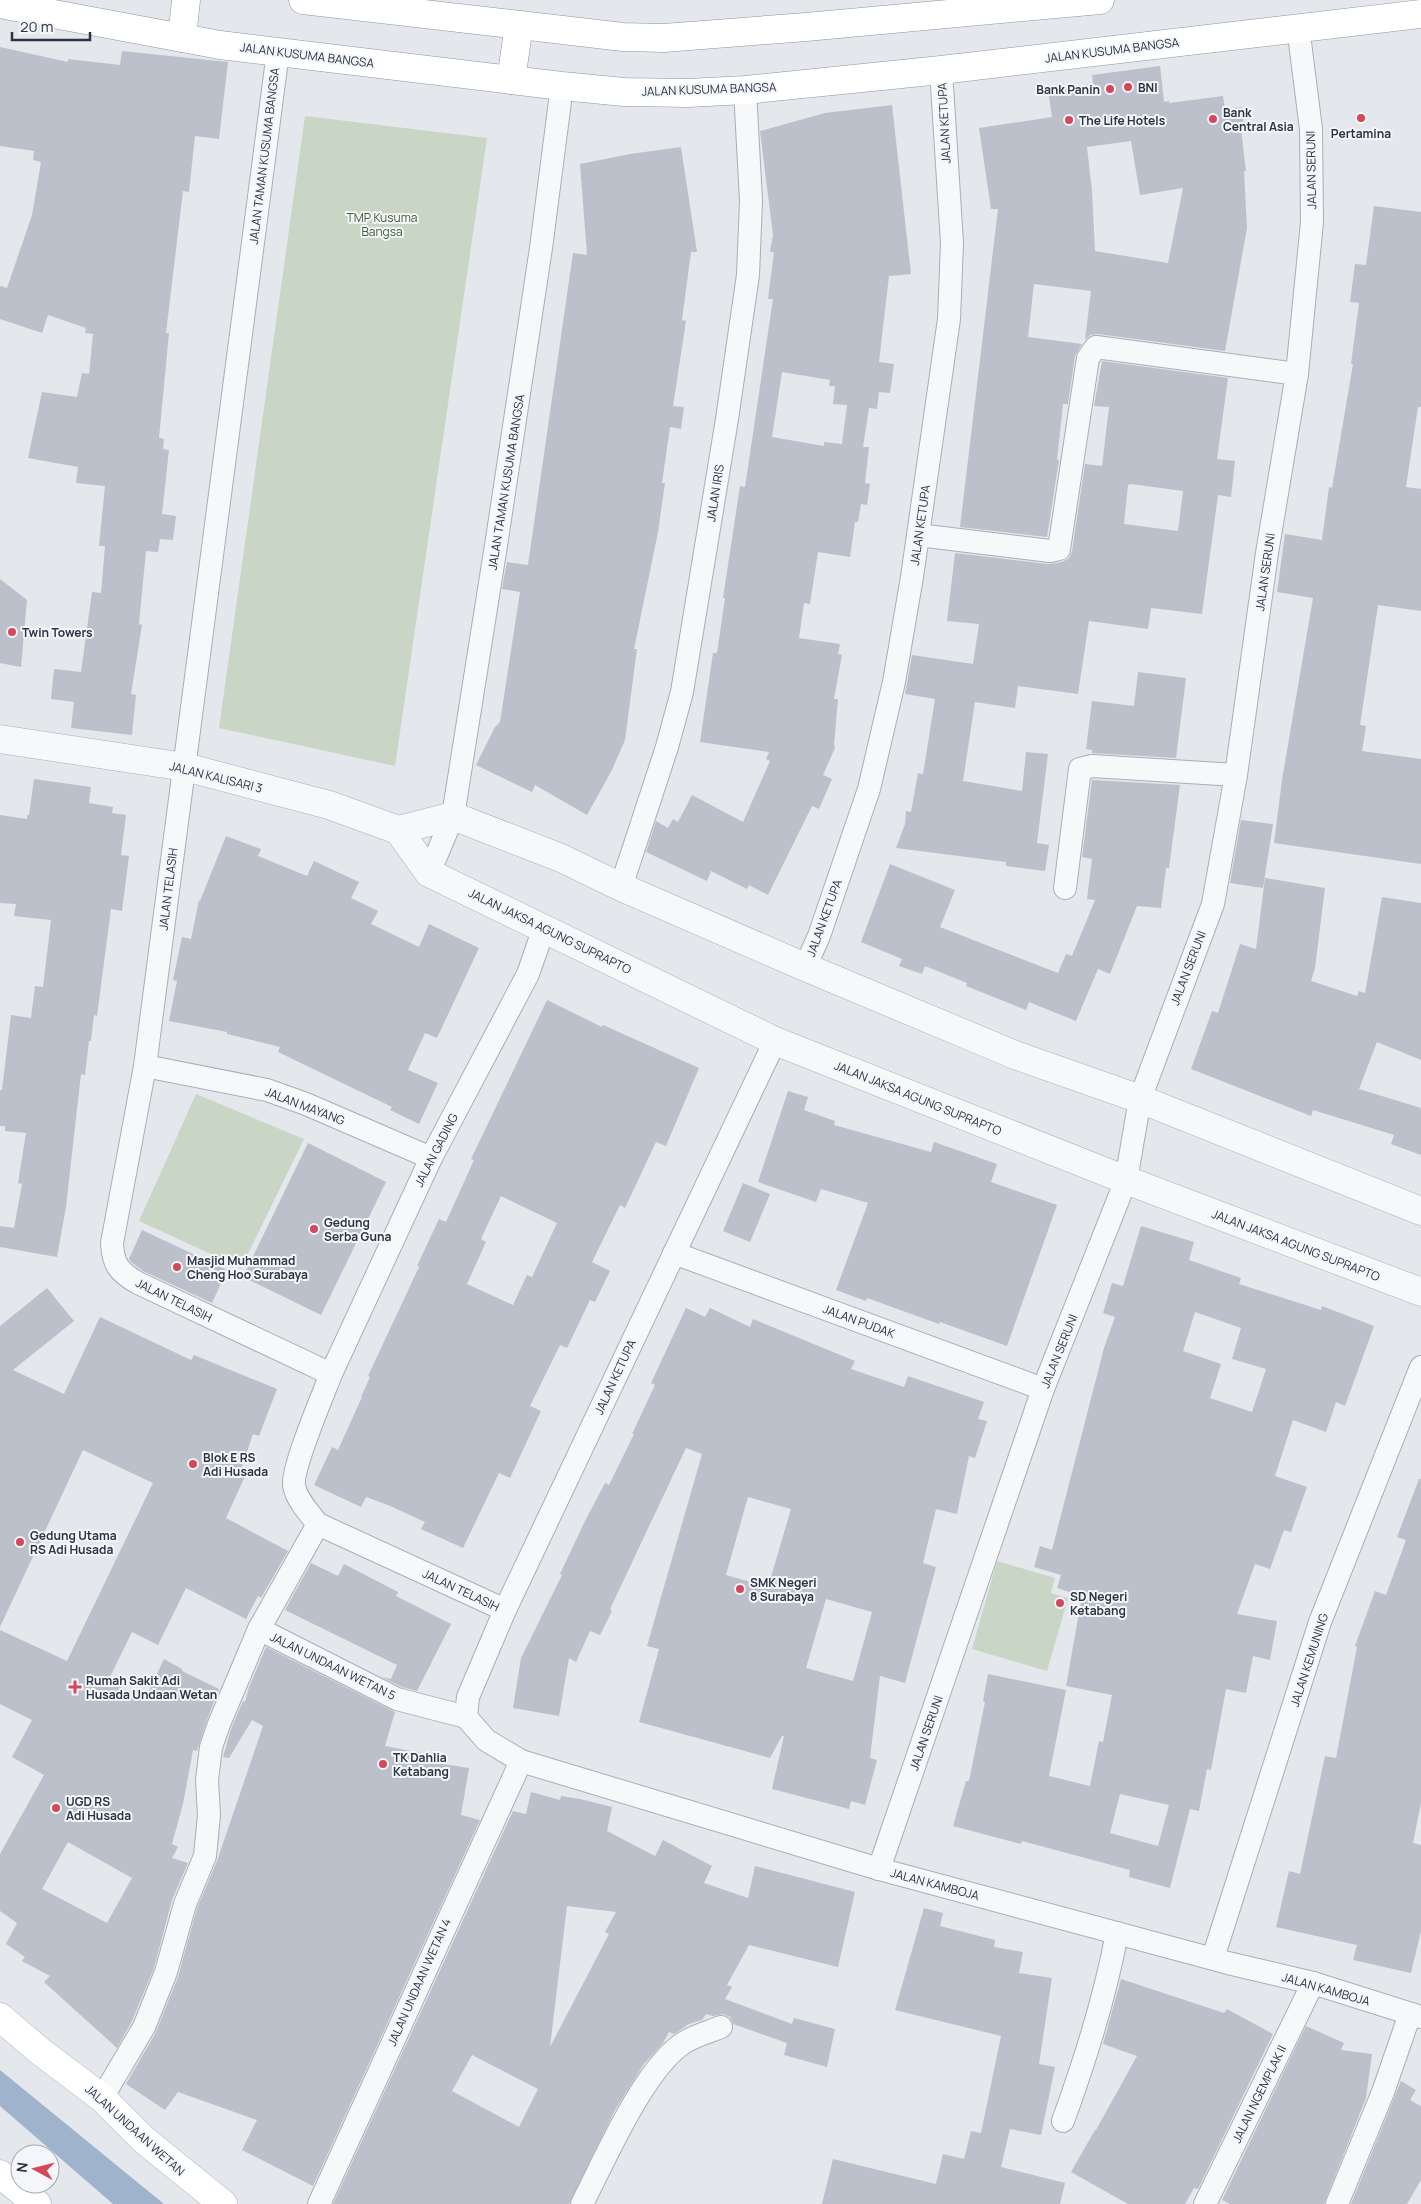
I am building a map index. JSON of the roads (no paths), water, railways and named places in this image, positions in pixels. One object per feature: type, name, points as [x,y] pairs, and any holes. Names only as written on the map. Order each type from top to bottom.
[{"type":"main road","points":[[182,38],[186,0]]},
{"type":"main road","points":[[304,0],[623,37],[664,38],[806,28],[1100,0]]},
{"type":"main road","name":"JALAN KUSUMA BANGSA","points":[[0,4],[182,38],[278,52],[562,86],[624,92],[688,93],[744,90],[941,70],[1421,14]]},
{"type":"main road","points":[[511,80],[519,25]]},
{"type":"main road","name":"JALAN UNDAAN WETAN","points":[[0,2017],[41,2052],[102,2098],[144,2140],[223,2204]]},
{"type":"main road","points":[[0,2174],[37,2204]]},
{"type":"street","name":"JALAN SERUNI","points":[[879,1869],[1043,1390],[1126,1180],[1140,1099],[1213,904],[1236,775],[1267,553],[1297,374],[1312,222],[1311,129],[1298,28]]},
{"type":"street","name":"JALAN TAMAN KUSUMA BANGSA","points":[[185,767],[278,52]]},
{"type":"street","name":"JALAN KETUPA","points":[[805,967],[819,936],[869,789],[894,682],[918,535],[950,319],[952,243],[941,70]]},
{"type":"street","name":"JALAN TAMAN KUSUMA BANGSA","points":[[429,873],[453,816],[499,530],[562,86]]},
{"type":"street","name":"JALAN IRIS","points":[[621,887],[664,756],[682,692],[728,419],[748,276],[751,201],[744,90]]},
{"type":"street","points":[[918,535],[1050,551],[1059,549],[1088,358],[1096,347],[1297,374]]},
{"type":"street","name":"JALAN KALISARI 3","points":[[0,739],[185,767],[330,806],[398,830]]},
{"type":"street","points":[[1065,888],[1080,770],[1092,766],[1236,775]]},
{"type":"street","name":"JALAN TELASIH","points":[[185,767],[145,1066],[112,1243],[112,1256],[119,1270],[138,1283],[331,1374],[297,1468],[294,1485],[303,1505],[318,1524],[505,1610]]},
{"type":"street","points":[[429,873],[398,830],[453,816],[561,858],[621,887],[805,967],[1015,1054],[1140,1099],[1421,1210]]},
{"type":"street","name":"JALAN JAKSA AGUNG SUPRAPTO","points":[[429,873],[775,1042],[1126,1180],[1421,1292]]},
{"type":"street","name":"JALAN GADING","points":[[331,1374],[430,1158],[528,974],[544,928]]},
{"type":"street","name":"JALAN KETUPA","points":[[466,1717],[468,1696],[505,1610],[775,1042]]},
{"type":"street","name":"JALAN MAYANG","points":[[145,1066],[267,1090],[306,1104],[430,1158]]},
{"type":"street","name":"JALAN PUDAK","points":[[674,1253],[1043,1390]]},
{"type":"street","name":"JALAN KEMUNING","points":[[1213,1958],[1320,1622],[1421,1367]]},
{"type":"street","points":[[102,2098],[144,2027],[166,1972],[185,1904],[205,1856],[209,1815],[207,1780],[211,1747],[259,1629],[318,1524]]},
{"type":"street","name":"JALAN UNDAAN WETAN 5","points":[[259,1629],[397,1699],[466,1717]]},
{"type":"street","name":"JALAN KAMBOJA","points":[[466,1717],[486,1740],[521,1761],[879,1869],[1313,1983],[1415,2015]]},
{"type":"street","name":"JALAN UNDAAN WETAN 4","points":[[319,2204],[521,1761]]},
{"type":"street","points":[[1063,2121],[1087,2056],[1108,1982],[1117,1932]]},
{"type":"street","name":"JALAN NGEMPLAK II","points":[[1204,2204],[1313,1983]]},
{"type":"street","points":[[1337,2204],[1415,2015]]},
{"type":"street","points":[[582,2204],[640,2093],[662,2062],[685,2042],[721,2027]]},
{"type":"water","points":[[0,2070],[164,2204],[113,2204],[60,2158],[60,2144],[44,2144],[0,2106]]},
{"type":"place","name":"BNI","points":[[1128,87]]},
{"type":"place","name":"Bank Panin","points":[[1110,89]]},
{"type":"place","name":"Pertamina","points":[[1361,118]]},
{"type":"place","name":"Bank Central Asia","points":[[1213,119]]},
{"type":"place","name":"The Life Hotels","points":[[1069,120]]},
{"type":"place","name":"Twin Towers","points":[[12,632]]},
{"type":"place","name":"Gedung Serba Guna","points":[[314,1229]]},
{"type":"place","name":"Masjid Muhammad Cheng Hoo Surabaya","points":[[177,1267]]},
{"type":"place","name":"Blok E RS Adi Husada","points":[[193,1464]]},
{"type":"place","name":"Gedung Utama RS Adi Husada","points":[[20,1542]]},
{"type":"place","name":"SMK Negeri 8 Surabaya","points":[[740,1589]]},
{"type":"place","name":"SD Negeri Ketabang","points":[[1060,1603]]},
{"type":"place","name":"Rumah Sakit Adi Husada Undaan Wetan","points":[[75,1687]]},
{"type":"place","name":"TK Dahlia Ketabang","points":[[383,1764]]},
{"type":"place","name":"UGD RS Adi Husada","points":[[56,1808]]},
{"type":"park label","name":"TMP Kusuma Bangsa","points":[[382,224]]}]
